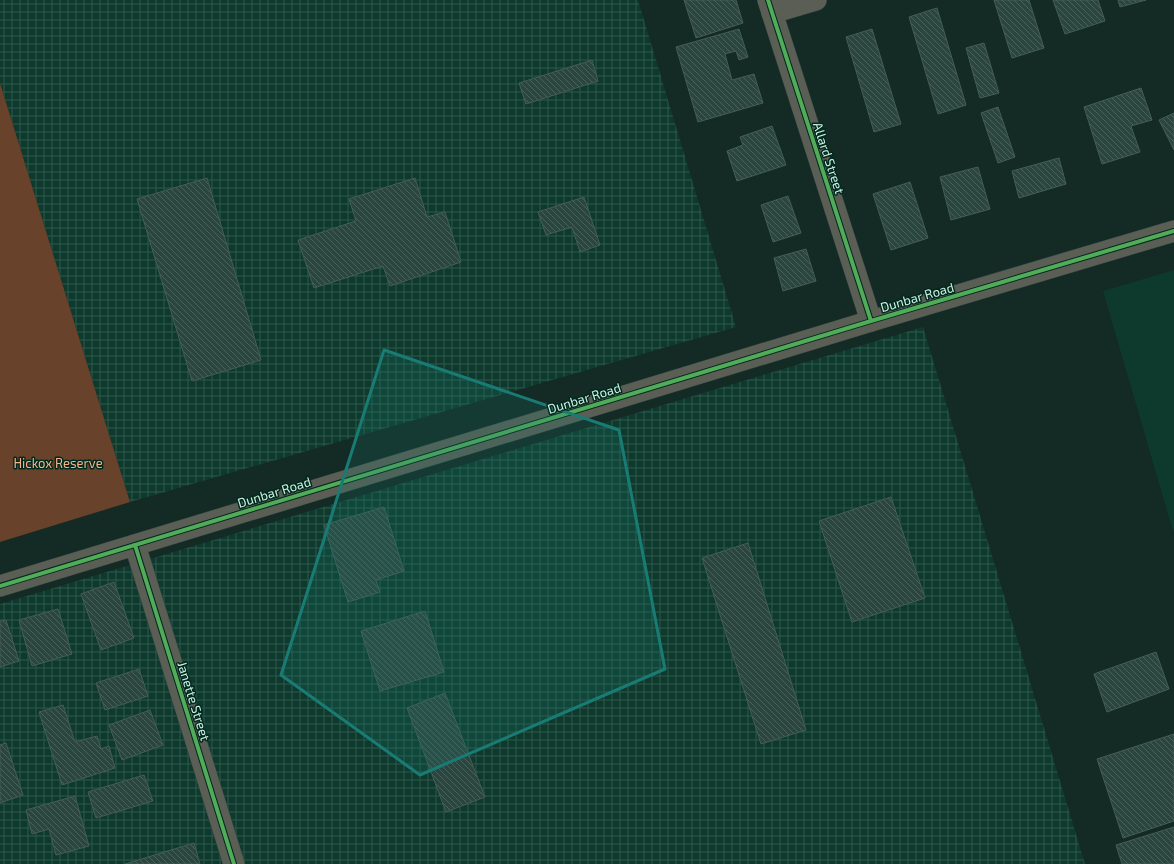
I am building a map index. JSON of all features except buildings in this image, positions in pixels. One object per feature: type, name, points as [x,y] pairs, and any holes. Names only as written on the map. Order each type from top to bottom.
[{"type":"street","points":[[770,7],[816,0]]},
{"type":"street","name":"Allard Street","points":[[770,7],[871,321]]},
{"type":"street","name":"Dunbar Road","points":[[0,586],[871,321],[1174,231]]},
{"type":"street","name":"Janette Street","points":[[135,545],[234,864]]},
{"type":"highlighted area","points":[[384,350],[619,430],[665,669],[420,775],[281,675]]},
{"type":"shaded area","points":[[0,0],[638,0],[736,327],[130,502],[0,83]]},
{"type":"shaded area","points":[[1174,270],[1174,530],[1173,531],[1103,291]]},
{"type":"shaded area","points":[[923,327],[1085,864],[0,864],[0,604]]},
{"type":"green space","name":"Hickox Reserve","points":[[0,83],[130,502],[0,542]]},
{"type":"cycle path","points":[[768,0],[871,321]]},
{"type":"cycle path","points":[[0,586],[871,321],[1174,231]]},
{"type":"cycle path","points":[[135,545],[234,864]]}]
